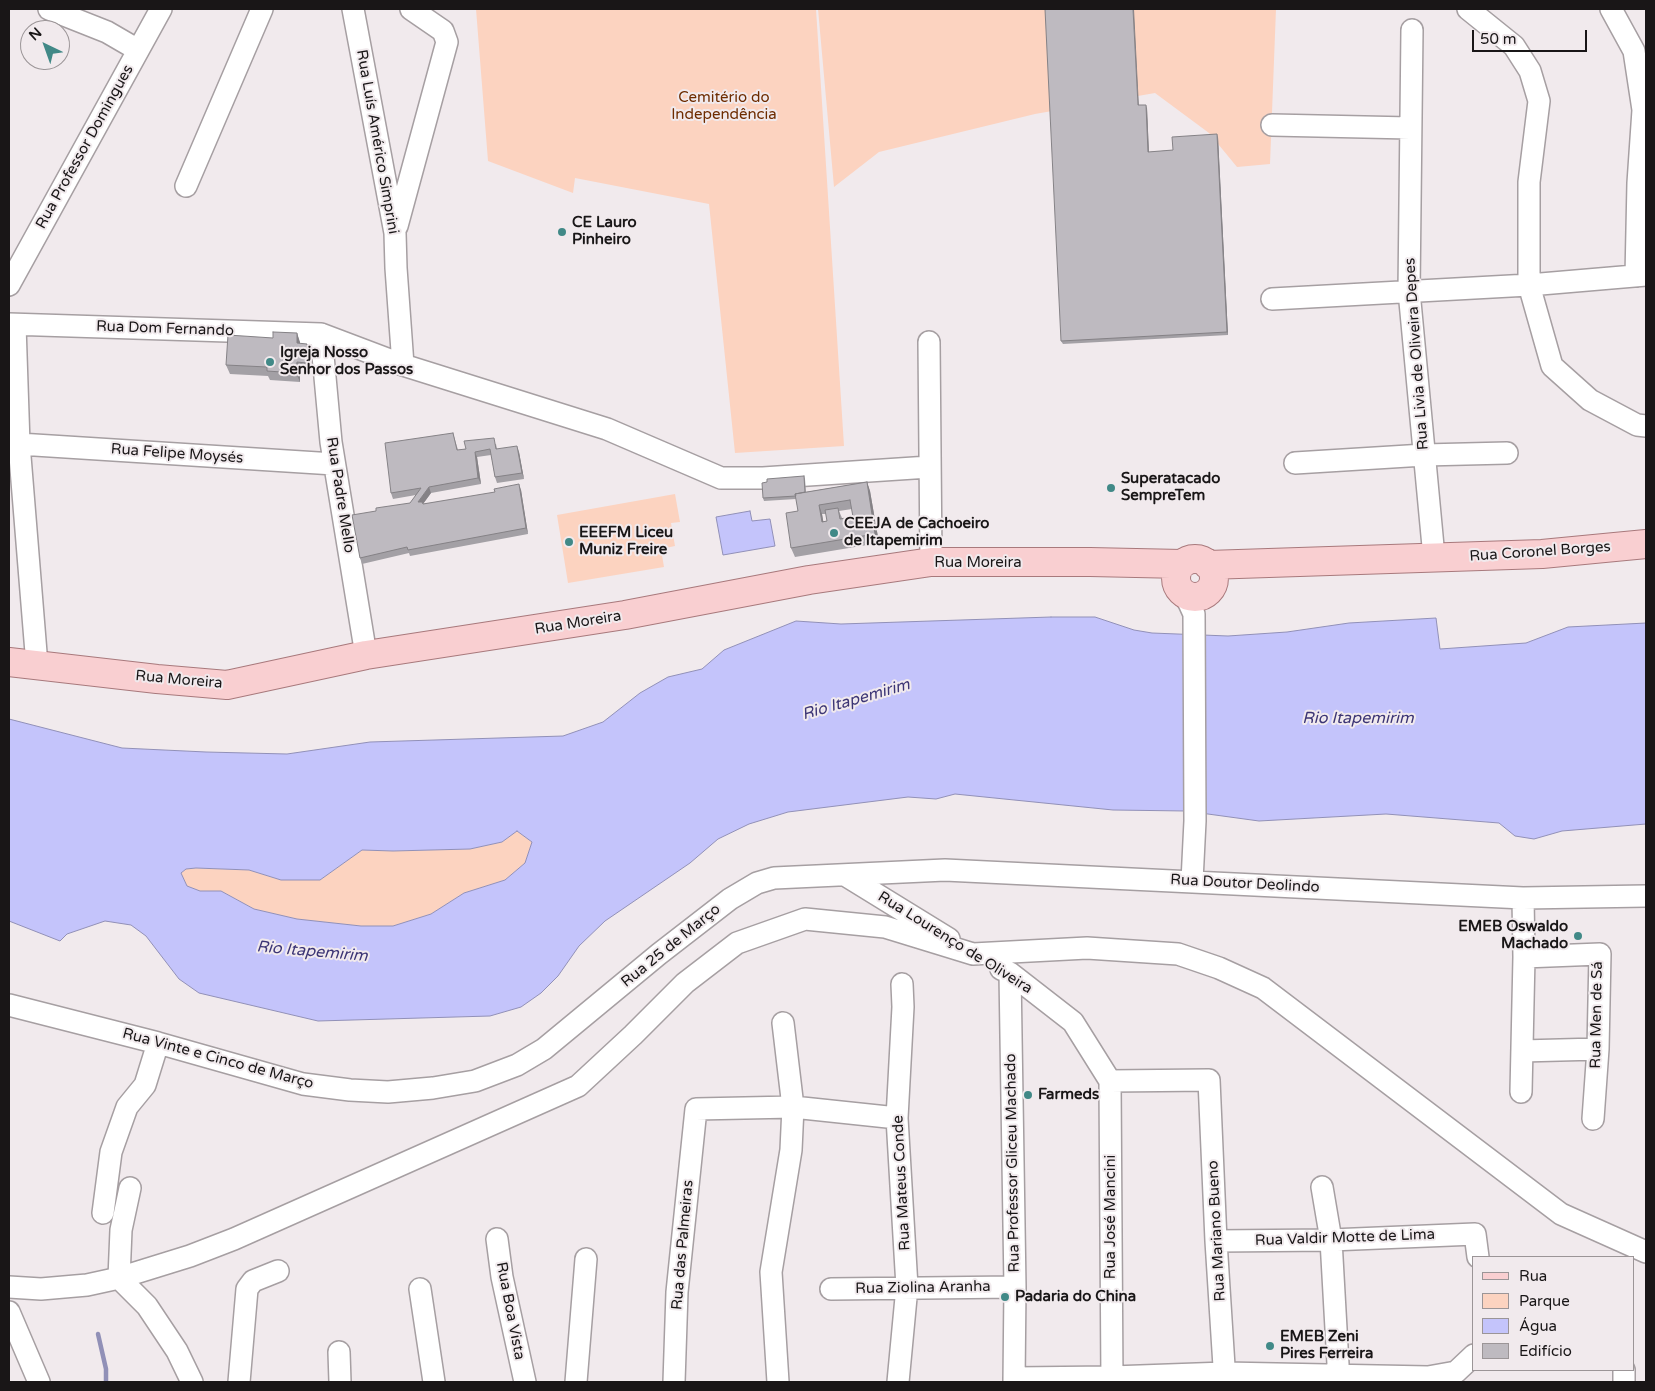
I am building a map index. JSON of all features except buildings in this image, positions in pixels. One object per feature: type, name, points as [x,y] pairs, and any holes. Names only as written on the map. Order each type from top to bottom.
[{"type":"main road","name":"Rua Coronel Borges","points":[[1434,558],[1542,554],[1646,544]]},
{"type":"main road","points":[[1194,591],[1246,564],[1434,558]]},
{"type":"main road","name":"Rua Moreira","points":[[9,662],[227,685],[366,655],[615,617],[809,580],[931,562],[1150,564],[1194,591]]},
{"type":"street","points":[[49,9],[107,32],[138,50]]},
{"type":"street","name":"Rua Professor Domingues","points":[[9,285],[161,9]]},
{"type":"street","points":[[186,186],[262,9]]},
{"type":"street","name":"Rua Luís Américo Simprini","points":[[353,9],[396,233],[396,268],[403,365]]},
{"type":"street","points":[[396,233],[447,42],[443,31],[411,9]]},
{"type":"street","points":[[1468,9],[1514,46],[1530,72],[1539,101],[1529,182],[1529,285],[1552,366],[1590,400],[1637,425],[1646,426]]},
{"type":"street","points":[[1272,299],[1529,285],[1641,276],[1638,183],[1645,110],[1634,51],[1611,9]]},
{"type":"street","name":"Rua Livia de Oliveira Depes","points":[[1412,30],[1409,291],[1434,558]]},
{"type":"street","points":[[1272,125],[1410,128]]},
{"type":"street","points":[[12,325],[36,665]]},
{"type":"street","name":"Rua Dom Fernando","points":[[12,325],[321,334],[403,365],[607,428],[721,478],[763,478],[929,467]]},
{"type":"street","name":"Rua Padre Mello","points":[[321,334],[334,464],[366,655]]},
{"type":"street","points":[[929,342],[931,562]]},
{"type":"street","name":"Rua Felipe Moysés","points":[[19,444],[334,464]]},
{"type":"street","points":[[1295,463],[1424,455],[1507,453]]},
{"type":"street","points":[[1192,881],[1194,821],[1194,591]]},
{"type":"street","name":"Rua Doutor Deolindo","points":[[845,875],[945,870],[1523,898],[1646,896]]},
{"type":"street","name":"Rua Lourenço de Oliveira","points":[[845,875],[974,954],[1010,973],[1073,1022],[1110,1081]]},
{"type":"street","name":"Rua 25 de Março","points":[[517,1065],[544,1049],[659,954],[730,899],[757,883],[788,876],[845,875]]},
{"type":"street","points":[[1521,1092],[1524,957],[1523,898]]},
{"type":"street","points":[[9,1287],[42,1289],[87,1285],[119,1278],[190,1256],[578,1086],[633,1035],[684,983],[737,942],[805,919],[884,927],[974,954],[1087,948],[1178,954],[1219,968],[1262,988],[1560,1214],[1634,1251]]},
{"type":"street","name":"Rua Men de Sá","points":[[1524,957],[1600,954],[1598,1049],[1593,1120]]},
{"type":"street","name":"Rua Professor Gliceu Machado","points":[[1010,973],[1014,1380]]},
{"type":"street","name":"Rua Mateus Conde","points":[[898,1382],[907,1287],[897,1118],[903,1007],[902,984]]},
{"type":"street","name":"Rua Vinte e Cinco de Março","points":[[9,1006],[158,1043],[303,1084],[350,1090],[388,1092],[433,1088],[475,1081],[517,1065]]},
{"type":"street","points":[[778,1382],[771,1272],[791,1150],[793,1107],[783,1023]]},
{"type":"street","points":[[103,1213],[111,1152],[127,1107],[145,1084],[158,1043]]},
{"type":"street","points":[[1522,1051],[1598,1049]]},
{"type":"street","name":"Rua Mariano Bueno","points":[[1110,1081],[1209,1080],[1216,1241],[1225,1378]]},
{"type":"street","name":"Rua José Mancini","points":[[1110,1081],[1112,1380]]},
{"type":"street","points":[[793,1107],[897,1118]]},
{"type":"street","name":"Rua das Palmeiras","points":[[674,1382],[677,1292],[696,1109],[793,1107]]},
{"type":"street","points":[[1322,1187],[1331,1240],[1339,1379]]},
{"type":"street","points":[[130,1188],[121,1230],[119,1278],[147,1306],[177,1351],[192,1382]]},
{"type":"street","name":"Rua Valdir Motte de Lima","points":[[1216,1241],[1331,1240],[1475,1234],[1478,1256]]},
{"type":"street","name":"Rua Boa Vista","points":[[497,1239],[502,1277],[525,1382]]},
{"type":"street","points":[[576,1382],[586,1259]]},
{"type":"street","points":[[241,1373],[247,1289],[253,1281],[278,1272]]},
{"type":"street","name":"Rua Ziolina Aranha","points":[[831,1289],[1014,1287]]},
{"type":"street","points":[[420,1289],[434,1382]]},
{"type":"street","points":[[9,1312],[33,1378]]},
{"type":"street","points":[[339,1352],[340,1382]]},
{"type":"street","points":[[1014,1380],[1428,1377],[1456,1372],[1472,1357]]},
{"type":"green space","name":"Cemitério do Independência","points":[[476,9],[816,9],[844,446],[735,453],[709,204],[575,178],[573,193],[488,161]]},
{"type":"green space","points":[[818,9],[1276,9],[1270,164],[1237,167],[1209,133],[1155,93],[1035,114],[879,152],[834,187]]},
{"type":"green space","points":[[675,494],[680,522],[671,523],[675,546],[661,549],[664,567],[568,583],[557,515]]},
{"type":"green space","points":[[517,831],[532,842],[525,863],[505,880],[464,893],[431,914],[393,926],[361,926],[297,919],[254,909],[221,891],[200,891],[187,886],[181,873],[186,869],[196,868],[249,870],[281,880],[320,880],[362,850],[470,849],[502,842]]},
{"type":"water","points":[[750,511],[752,521],[770,519],[775,546],[723,555],[716,517]]},
{"type":"water","name":"Rio Itapemirim","points":[[1095,617],[1134,630],[1152,633],[1228,636],[1287,632],[1349,623],[1436,618],[1440,649],[1526,643],[1568,627],[1646,623],[1646,824],[1562,831],[1534,839],[1515,836],[1499,823],[1386,814],[1259,821],[1186,811],[1113,810],[955,794],[936,799],[908,797],[788,812],[749,824],[718,839],[690,863],[605,921],[579,946],[558,976],[541,993],[521,1007],[490,1016],[318,1021],[199,993],[179,979],[146,936],[131,925],[105,921],[67,934],[60,941],[9,921],[9,719],[122,748],[206,752],[287,754],[370,742],[563,736],[603,722],[640,693],[668,677],[702,669],[724,650],[796,621],[841,624]],"holes":[[[517,831],[532,842],[525,863],[505,880],[464,893],[431,914],[393,926],[361,926],[297,919],[254,909],[221,891],[200,891],[187,886],[181,873],[186,869],[196,868],[249,870],[281,880],[320,880],[362,850],[470,849],[502,842]]]},
{"type":"waterway","points":[[98,1334],[106,1369],[106,1382]]},
{"type":"place","name":"CE Lauro Pinheiro","points":[[562,232]]},
{"type":"place","name":"Igreja Nosso Senhor dos Passos","points":[[270,362]]},
{"type":"place","name":"Superatacado SempreTem","points":[[1111,488]]},
{"type":"place","name":"CEEJA de Cachoeiro de Itapemirim","points":[[834,533]]},
{"type":"place","name":"EEEFM Liceu Muniz Freire","points":[[569,542]]},
{"type":"place","name":"EMEB Oswaldo Machado","points":[[1578,936]]},
{"type":"place","name":"Farmeds","points":[[1028,1095]]},
{"type":"place","name":"Padaria do China","points":[[1005,1297]]},
{"type":"place","name":"EMEB Zeni Pires Ferreira","points":[[1270,1346]]}]
